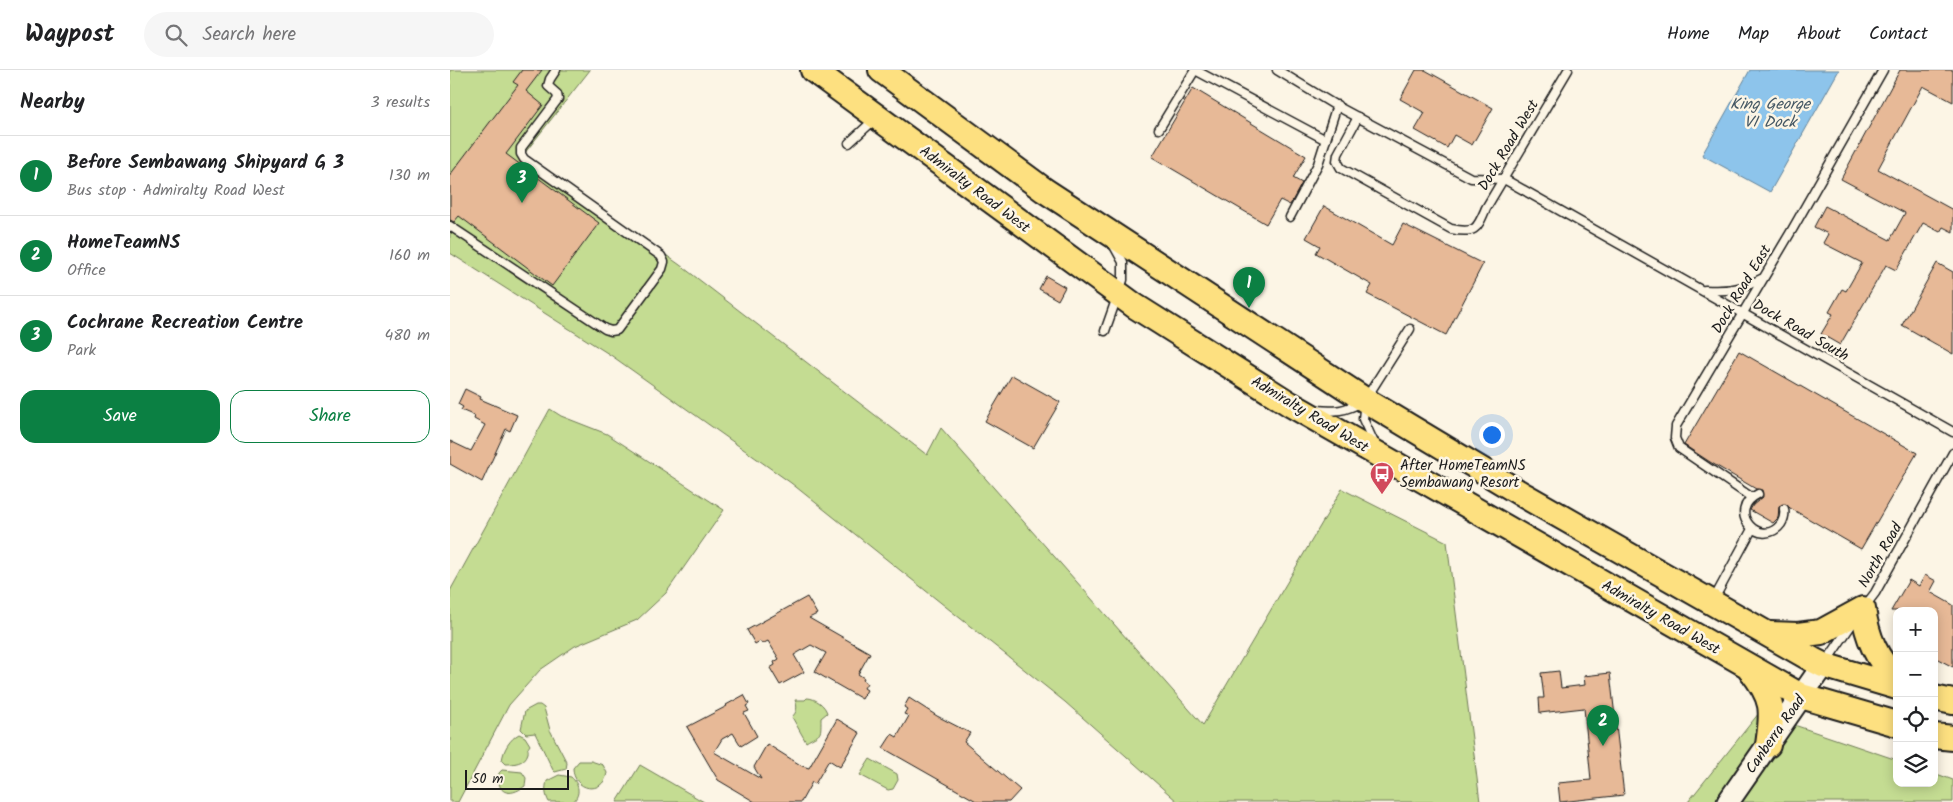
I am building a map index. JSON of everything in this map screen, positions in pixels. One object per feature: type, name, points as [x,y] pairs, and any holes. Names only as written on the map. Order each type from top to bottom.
[{"type":"main road","name":"Admiralty Road West","points":[[813,70],[1118,294],[1290,404],[1802,696],[1893,723]]},
{"type":"main road","points":[[881,70],[1044,190],[1365,400],[1525,496],[1823,665],[1893,686]]},
{"type":"main road","points":[[1525,496],[1518,509],[1519,521],[1527,533],[1552,554]]},
{"type":"main road","points":[[1765,633],[1798,634],[1821,632],[1863,609],[1866,631],[1873,648],[1884,666],[1893,675]]},
{"type":"main road","points":[[1746,665],[1762,684],[1768,697],[1772,714],[1768,745]]},
{"type":"main road","name":"Canberra Road","points":[[1728,802],[1823,665]]},
{"type":"main road","points":[[1938,699],[1953,702]]},
{"type":"main road","points":[[1938,736],[1953,738]]},
{"type":"lane","points":[[450,226],[604,329],[611,331],[617,330],[662,269],[664,262],[661,256],[524,159],[521,154],[521,148],[558,100],[557,94],[548,86],[556,70]]},
{"type":"lane","points":[[1159,129],[1195,70],[1326,140]]},
{"type":"lane","points":[[1277,70],[1336,106],[1471,178],[1504,179]]},
{"type":"lane","name":"Dock Road West","points":[[1358,118],[1338,154],[1337,161],[1341,168],[1451,229],[1464,232],[1471,231],[1477,228],[1486,208],[1568,70]]},
{"type":"lane","name":"Dock Road East","points":[[1752,529],[1746,522],[1744,513],[1746,504],[1755,495],[1679,448],[1676,438],[1676,426],[1883,70]]},
{"type":"lane","points":[[1290,217],[1318,164],[1336,106]]},
{"type":"lane","points":[[849,143],[878,116]]},
{"type":"lane","name":"Dock Road South","points":[[1504,179],[1953,432]]},
{"type":"lane","points":[[1094,224],[1113,245],[1123,262],[1123,280],[1105,331]]},
{"type":"lane","points":[[1703,290],[1731,291],[1748,286],[1763,277]]},
{"type":"lane","points":[[1387,460],[1376,448],[1368,434],[1363,419],[1365,400],[1410,329]]},
{"type":"lane","points":[[1290,404],[1314,410],[1333,412],[1348,409],[1365,400]]},
{"type":"lane","name":"North Road","points":[[1823,665],[1874,593],[1949,468],[1953,453]]},
{"type":"lane","points":[[1712,603],[1752,529],[1760,532],[1769,532],[1777,528],[1783,521],[1784,509]]},
{"type":"green space","points":[[450,70],[590,70],[524,154],[680,265],[927,455],[941,428],[1203,725],[1342,489],[1447,542],[1480,802],[1178,802],[1065,702],[791,483],[612,356],[450,253]]},
{"type":"green space","points":[[550,409],[561,416],[607,434],[724,510],[666,593],[637,620],[575,646],[540,670],[509,705],[458,802],[450,802],[450,591]]},
{"type":"green space","points":[[807,698],[819,702],[827,713],[821,718],[819,734],[806,742],[792,717],[796,709],[795,700],[805,700]]},
{"type":"green space","points":[[536,705],[544,708],[550,730],[567,763],[566,769],[555,772],[535,733],[526,734],[521,729],[525,711]]},
{"type":"green space","points":[[1759,713],[1893,759],[1893,787],[1938,787],[1938,774],[1953,780],[1953,802],[1688,802]]},
{"type":"green space","points":[[519,734],[525,737],[530,745],[527,749],[528,753],[518,763],[505,764],[502,761],[505,749]]},
{"type":"green space","points":[[870,759],[897,774],[898,780],[893,789],[888,790],[860,775]]},
{"type":"green space","points":[[579,761],[591,761],[603,765],[607,773],[600,785],[588,788],[578,782],[574,776],[573,768]]},
{"type":"green space","points":[[640,765],[704,802],[617,802]]},
{"type":"green space","points":[[502,770],[522,772],[526,778],[525,786],[514,792],[502,789],[499,773]]},
{"type":"green space","points":[[559,775],[571,777],[576,783],[578,792],[573,802],[549,802],[546,791],[547,781]]},
{"type":"water","name":"King George VI Dock","points":[[1750,70],[1839,70],[1770,192],[1702,155]]},
{"type":"building","points":[[522,70],[542,70],[526,91],[543,105],[506,154],[599,223],[552,286],[459,216],[454,222],[450,220],[450,175],[518,85],[513,82]]},
{"type":"building","points":[[1416,70],[1425,70],[1493,108],[1472,145],[1454,135],[1447,148],[1415,130],[1425,113],[1400,99]]},
{"type":"building","points":[[1900,70],[1953,70],[1953,102],[1923,86],[1878,169],[1953,210],[1953,232],[1943,227],[1940,232],[1923,223],[1896,270],[1886,265],[1840,345],[1821,334],[1833,314],[1829,312],[1842,289],[1846,291],[1862,263],[1823,243],[1828,234],[1814,227],[1825,206],[1890,240],[1905,213],[1841,179]]},
{"type":"building","points":[[1193,88],[1306,156],[1293,178],[1302,183],[1290,205],[1280,200],[1266,224],[1152,157]]},
{"type":"building","points":[[1324,206],[1392,245],[1403,224],[1483,264],[1446,335],[1367,294],[1372,285],[1316,253],[1320,246],[1306,238]]},
{"type":"building","points":[[1937,263],[1953,272],[1953,354],[1902,325]]},
{"type":"building","points":[[1046,276],[1065,287],[1058,300],[1039,289]]},
{"type":"building","points":[[1739,351],[1917,453],[1861,549],[1786,504],[1779,507],[1778,518],[1773,523],[1750,510],[1763,497],[1762,490],[1756,489],[1684,445]]},
{"type":"building","points":[[1012,375],[1060,402],[1033,448],[985,421]]},
{"type":"building","points":[[465,389],[481,397],[480,399],[517,415],[510,431],[506,429],[482,482],[450,464],[450,441],[471,451],[485,425],[474,419],[475,416],[461,410],[463,407],[458,404]]},
{"type":"building","points":[[1925,575],[1936,581],[1930,592],[1953,605],[1953,667],[1938,659],[1938,607],[1893,607],[1909,580],[1919,586]]},
{"type":"building","points":[[807,597],[817,614],[809,618],[870,653],[858,674],[867,683],[864,688],[867,690],[862,699],[815,672],[826,653],[811,645],[794,655],[804,672],[780,685],[770,668],[779,659],[768,641],[762,644],[760,641],[755,644],[747,630]]},
{"type":"building","points":[[1559,671],[1561,688],[1585,685],[1584,676],[1610,673],[1624,795],[1560,802],[1558,783],[1591,780],[1584,708],[1540,713],[1539,698],[1544,698],[1541,673]]},
{"type":"building","points":[[744,695],[749,704],[746,706],[749,711],[744,713],[757,736],[741,746],[733,733],[722,739],[714,752],[761,779],[754,767],[767,744],[802,766],[809,768],[837,719],[860,733],[840,767],[829,760],[815,784],[812,782],[801,802],[755,802],[718,780],[687,727]]},
{"type":"building","points":[[909,698],[937,716],[970,733],[964,742],[1020,790],[1009,802],[978,802],[883,748],[892,734],[897,737],[909,716],[904,714],[907,709],[904,707]]},
{"type":"place","name":"Cochrane Recreation Centre","points":[[522,203]]},
{"type":"place","name":"Before Sembawang Shipyard G 3","points":[[1249,308]]},
{"type":"place","name":"After HomeTeamNS Sembawang Resort","points":[[1382,495]]},
{"type":"place","name":"HomeTeamNS","points":[[1603,746]]}]
